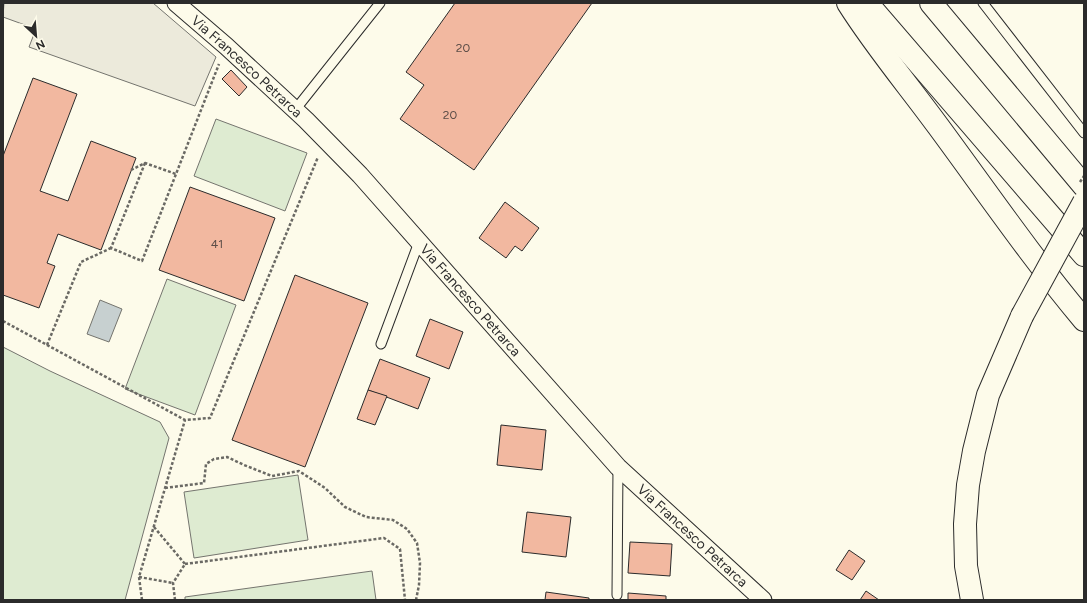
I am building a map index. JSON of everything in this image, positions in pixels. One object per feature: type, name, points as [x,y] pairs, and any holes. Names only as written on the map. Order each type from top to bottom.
[{"type":"main road","points":[[848,3],[863,26],[939,126],[992,201],[1084,320]]},
{"type":"main road","points":[[867,3],[1084,255]]},
{"type":"main road","points":[[930,3],[1084,186]]},
{"type":"main road","points":[[972,600],[966,566],[965,524],[968,485],[974,451],[988,395],[1022,316],[1084,202]]},
{"type":"street","name":"Via Francesco Petrarca","points":[[176,3],[226,46],[295,110],[360,175],[618,467],[763,600]]},
{"type":"lane","points":[[295,110],[380,3]]},
{"type":"lane","points":[[983,3],[1084,133]]},
{"type":"lane","points":[[381,344],[419,242]]},
{"type":"lane","points":[[617,595],[618,467]]},
{"type":"path","points":[[111,248],[142,261],[226,46]]},
{"type":"path","points":[[3,321],[184,420],[210,418],[325,140]]},
{"type":"path","points":[[132,170],[145,163],[176,174]]},
{"type":"path","points":[[47,345],[81,262],[111,248],[145,163]]},
{"type":"path","points":[[142,600],[139,577],[184,420]]},
{"type":"path","points":[[165,488],[204,483],[206,464],[214,459],[226,457],[272,476],[300,471],[325,488],[345,507],[366,517],[392,520],[407,529],[417,543],[420,563],[419,585],[416,600]]},
{"type":"path","points":[[154,527],[185,564]]},
{"type":"path","points":[[185,564],[384,538],[400,549],[405,600]]},
{"type":"path","points":[[175,600],[173,584],[185,564]]},
{"type":"path","points":[[139,577],[173,584]]},
{"type":"green space","points":[[216,119],[307,153],[285,211],[194,176]]},
{"type":"green space","points":[[167,279],[236,305],[195,415],[125,389]]},
{"type":"green space","points":[[3,347],[50,371],[160,422],[169,438],[125,600],[3,600]]},
{"type":"green space","points":[[298,475],[308,540],[194,558],[184,492]]},
{"type":"green space","points":[[372,571],[376,600],[185,600],[185,597]]},
{"type":"shaded area","points":[[4,3],[153,3],[216,57],[195,106],[29,47],[36,29],[3,17]]},
{"type":"shaded area","points":[[100,300],[122,309],[109,342],[87,334]]},
{"type":"building","points":[[455,3],[592,3],[474,170],[400,119],[424,85],[406,72]]},
{"type":"building","points":[[231,70],[247,87],[239,96],[222,79]]},
{"type":"building","points":[[33,78],[77,94],[40,191],[68,201],[91,141],[136,158],[101,250],[58,234],[47,263],[55,266],[39,308],[3,295],[3,156]]},
{"type":"building","points":[[190,187],[275,218],[244,301],[159,270]]},
{"type":"building","points":[[505,202],[539,228],[522,251],[515,246],[506,258],[479,238]]},
{"type":"building","points":[[295,275],[368,303],[305,467],[232,440]]},
{"type":"building","points":[[430,319],[463,332],[449,369],[416,356]]},
{"type":"building","points":[[380,359],[430,378],[418,409],[368,390]]},
{"type":"building","points":[[368,390],[387,396],[375,425],[357,419]]},
{"type":"building","points":[[501,425],[546,430],[542,470],[497,465]]},
{"type":"building","points":[[527,512],[571,517],[566,557],[522,552]]},
{"type":"building","points":[[630,542],[672,544],[670,576],[628,573]]},
{"type":"building","points":[[849,550],[865,561],[852,580],[836,570]]},
{"type":"building","points":[[866,591],[879,600],[860,600]]},
{"type":"building","points":[[546,592],[589,598],[589,600],[545,600]]},
{"type":"building","points":[[628,593],[666,596],[666,600],[628,600]]}]
